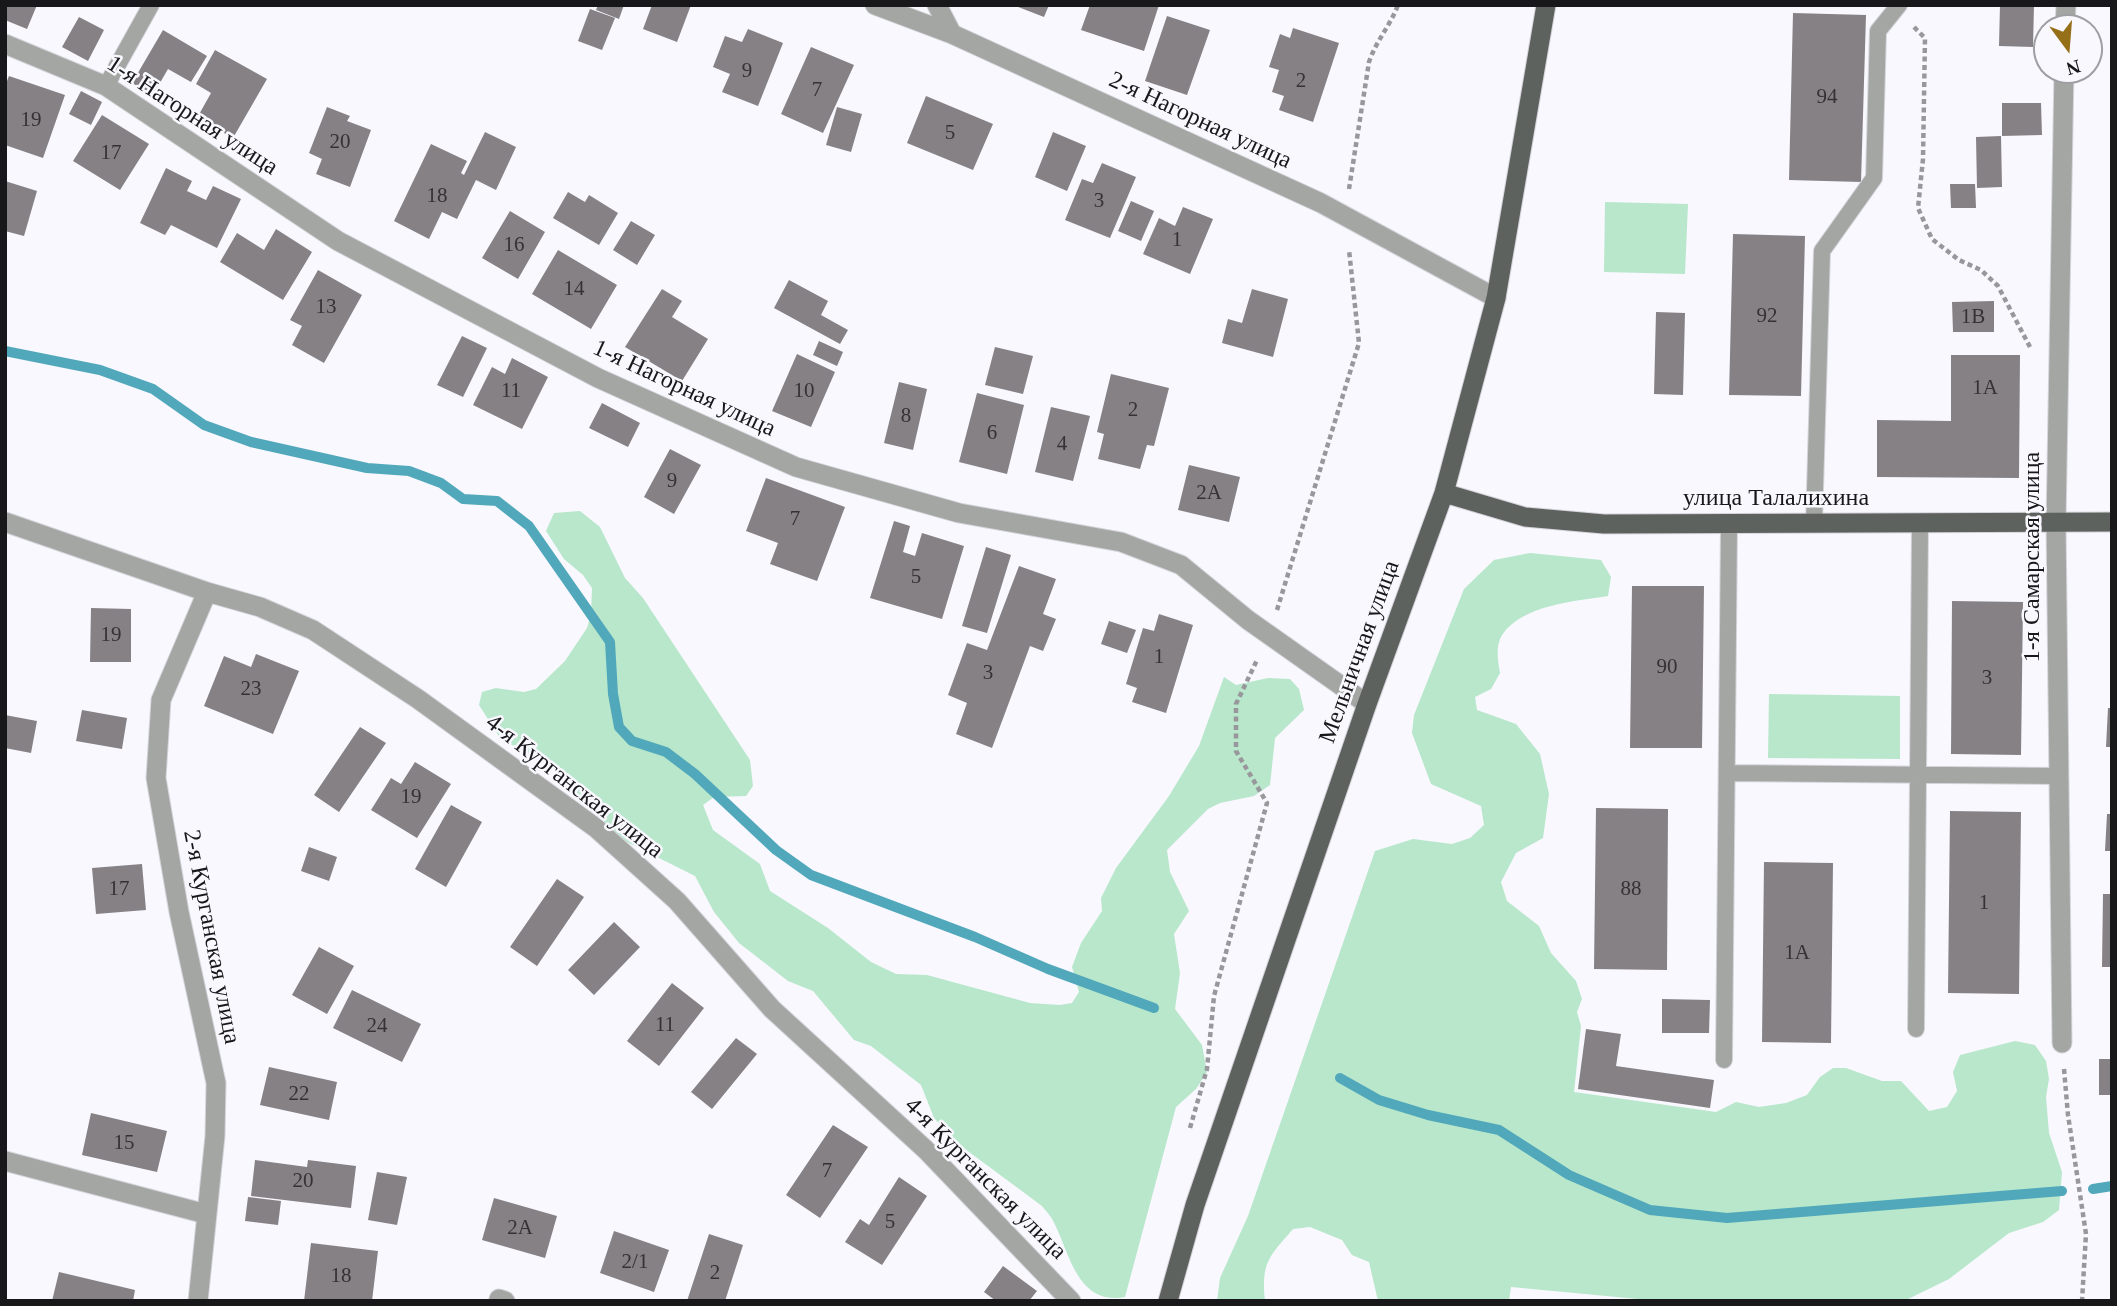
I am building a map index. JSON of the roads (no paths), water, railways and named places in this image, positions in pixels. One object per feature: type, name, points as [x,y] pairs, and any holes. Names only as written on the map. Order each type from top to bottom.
[{"type":"main road","name":"Мельничная улица","points":[[1168,1301],[1195,1205],[1367,704],[1444,493],[1496,298],[1546,5]]},
{"type":"main road","name":"улица Талалихина","points":[[1444,493],[1525,517],[1604,524],[2112,522]]},
{"type":"street","name":"2-я Нагорная улица","points":[[875,5],[951,34],[1321,203],[1496,298]]},
{"type":"street","points":[[937,5],[951,34]]},
{"type":"street","name":"1-я Нагорная улица","points":[[5,44],[106,86],[338,241],[598,378],[796,467],[959,513],[1121,542],[1181,565],[1248,620],[1367,704]]},
{"type":"street","name":"1-я Самарская улица","points":[[2062,1043],[2056,523],[2064,84]]},
{"type":"street","name":"4-я Курганская улица","points":[[5,522],[207,592],[260,607],[313,630],[418,699],[596,828],[677,901],[772,1009],[926,1150],[1071,1301]]},
{"type":"street","name":"2-я Курганская улица","points":[[198,1301],[215,1136],[216,1083],[178,912],[156,778],[161,700],[207,592]]},
{"type":"street","points":[[5,1161],[205,1213]]},
{"type":"lane","points":[[106,86],[151,5]]},
{"type":"lane","points":[[1814,523],[1822,251],[1874,178],[1878,31],[1898,7]]},
{"type":"lane","points":[[1916,1029],[1920,523]]},
{"type":"lane","points":[[1724,1060],[1729,524]]},
{"type":"lane","points":[[1727,773],[2059,776]]},
{"type":"waterway","points":[[5,351],[100,370],[153,389],[204,425],[251,442],[367,468],[409,471],[441,483],[463,499],[497,501],[529,526],[610,642],[613,694],[619,727],[632,741],[666,752],[695,774],[776,850],[811,875],[1154,1008]]},
{"type":"waterway","points":[[1340,1078],[1379,1100],[1428,1115],[1499,1130],[1569,1175],[1650,1210],[1727,1218],[2062,1191]]},
{"type":"waterway","points":[[2093,1189],[2112,1186]]}]
